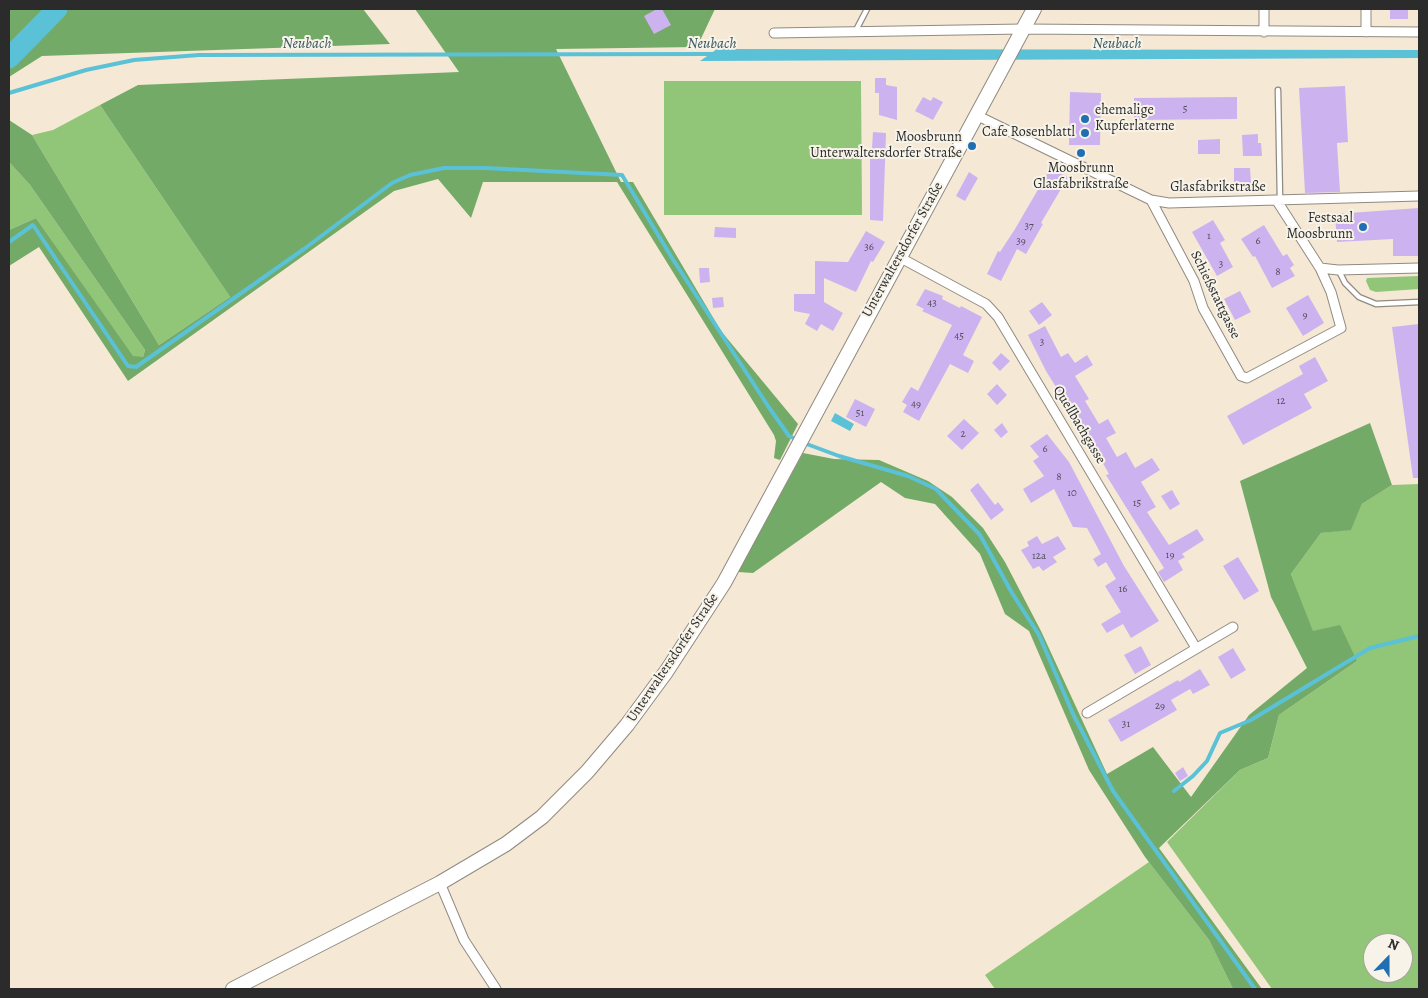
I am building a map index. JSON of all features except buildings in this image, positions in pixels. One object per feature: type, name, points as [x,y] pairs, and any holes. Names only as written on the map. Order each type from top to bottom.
[{"type":"main road","name":"Unterwaltersdorfer Straße","points":[[233,989],[440,883],[506,844],[542,817],[587,772],[627,725],[666,672],[724,583],[800,439],[1034,9]]},
{"type":"street","points":[[1264,9],[1264,32]]},
{"type":"street","points":[[1366,9],[1366,32]]},
{"type":"street","points":[[774,33],[1023,29],[1419,32]]},
{"type":"street","name":"Glasfabrikstraße","points":[[976,115],[1151,200],[1169,203],[1419,196]]},
{"type":"street","name":"Schießstattgasse","points":[[1151,200],[1194,281],[1203,308],[1241,376],[1247,378],[1342,328],[1331,292],[1320,268]]},
{"type":"street","points":[[1278,201],[1320,268],[1338,270],[1419,268]]},
{"type":"street","name":"Quellbachgasse","points":[[899,257],[986,304],[998,317],[1196,648]]},
{"type":"street","points":[[1087,713],[1233,627]]},
{"type":"street","points":[[440,883],[464,940],[496,989]]},
{"type":"lane","points":[[855,32],[866,9]]},
{"type":"lane","points":[[1278,90],[1278,201]]},
{"type":"lane","points":[[1338,270],[1345,283],[1359,297],[1376,304],[1419,302]]},
{"type":"green space","points":[[9,9],[363,9],[390,44],[42,56],[9,77]]},
{"type":"green space","points":[[415,9],[715,9],[697,47],[556,49],[621,182],[633,182],[721,331],[798,424],[780,460],[774,458],[776,441],[774,435],[617,182],[483,182],[471,218],[438,179],[394,191],[128,381],[39,247],[9,266],[9,230],[36,218],[133,356],[143,357],[145,350],[30,185],[9,162],[9,120],[32,135],[159,345],[230,297],[100,105],[138,85],[459,72]]},
{"type":"green space","points":[[664,81],[861,81],[862,215],[664,215]]},
{"type":"green space","points":[[100,105],[230,297],[159,345],[32,135],[53,130]]},
{"type":"green space","points":[[9,162],[30,185],[145,350],[143,357],[133,357],[36,218],[9,230]]},
{"type":"green space","points":[[1419,276],[1419,289],[1376,292],[1370,290],[1366,281],[1367,278]]},
{"type":"green space","points":[[1370,423],[1392,485],[1362,504],[1351,530],[1321,533],[1291,574],[1313,631],[1340,625],[1357,661],[1279,715],[1268,758],[1240,770],[1159,848],[1262,989],[1233,989],[1209,940],[1145,857],[1089,770],[1029,631],[1005,614],[980,554],[935,504],[905,498],[881,482],[753,573],[738,572],[803,453],[834,459],[879,460],[928,481],[952,497],[983,528],[1005,562],[1041,631],[1107,774],[1153,747],[1191,797],[1249,715],[1307,668],[1271,597],[1240,481]]},
{"type":"green space","points":[[1419,484],[1419,989],[1272,989],[1167,842],[1240,770],[1268,758],[1279,715],[1357,661],[1313,632],[1291,574],[1321,533],[1351,529],[1362,504],[1392,485]]},
{"type":"green space","points":[[1149,862],[1209,940],[1233,989],[995,989],[985,975]]},
{"type":"water","points":[[717,49],[1419,50],[1419,58],[700,61]]},
{"type":"water","points":[[835,413],[854,424],[850,431],[831,421]]},
{"type":"waterway","points":[[9,58],[57,9]]},
{"type":"waterway","name":"Neubach","points":[[9,93],[86,70],[134,60],[199,55],[712,54]]},
{"type":"waterway","points":[[9,242],[33,225],[128,366],[136,367],[304,249],[392,183],[410,175],[444,168],[485,168],[622,175],[672,258],[768,406],[789,436],[798,440]]},
{"type":"waterway","points":[[804,443],[839,456],[908,476],[936,489],[980,535],[1012,593],[1039,635],[1073,714],[1113,791],[1255,989]]},
{"type":"waterway","points":[[1174,791],[1193,776],[1207,761],[1220,733],[1251,720],[1370,648],[1419,636]]},
{"type":"place","name":"ehemalige Kupferlaterne","points":[[1085,119]]},
{"type":"place","name":"Cafe Rosenblattl","points":[[1085,133]]},
{"type":"place","name":"Moosbrunn Unterwaltersdorfer Straße","points":[[972,146]]},
{"type":"place","name":"Moosbrunn Glasfabrikstraße","points":[[1081,153]]},
{"type":"place","name":"Festsaal Moosbrunn","points":[[1363,227]]}]
